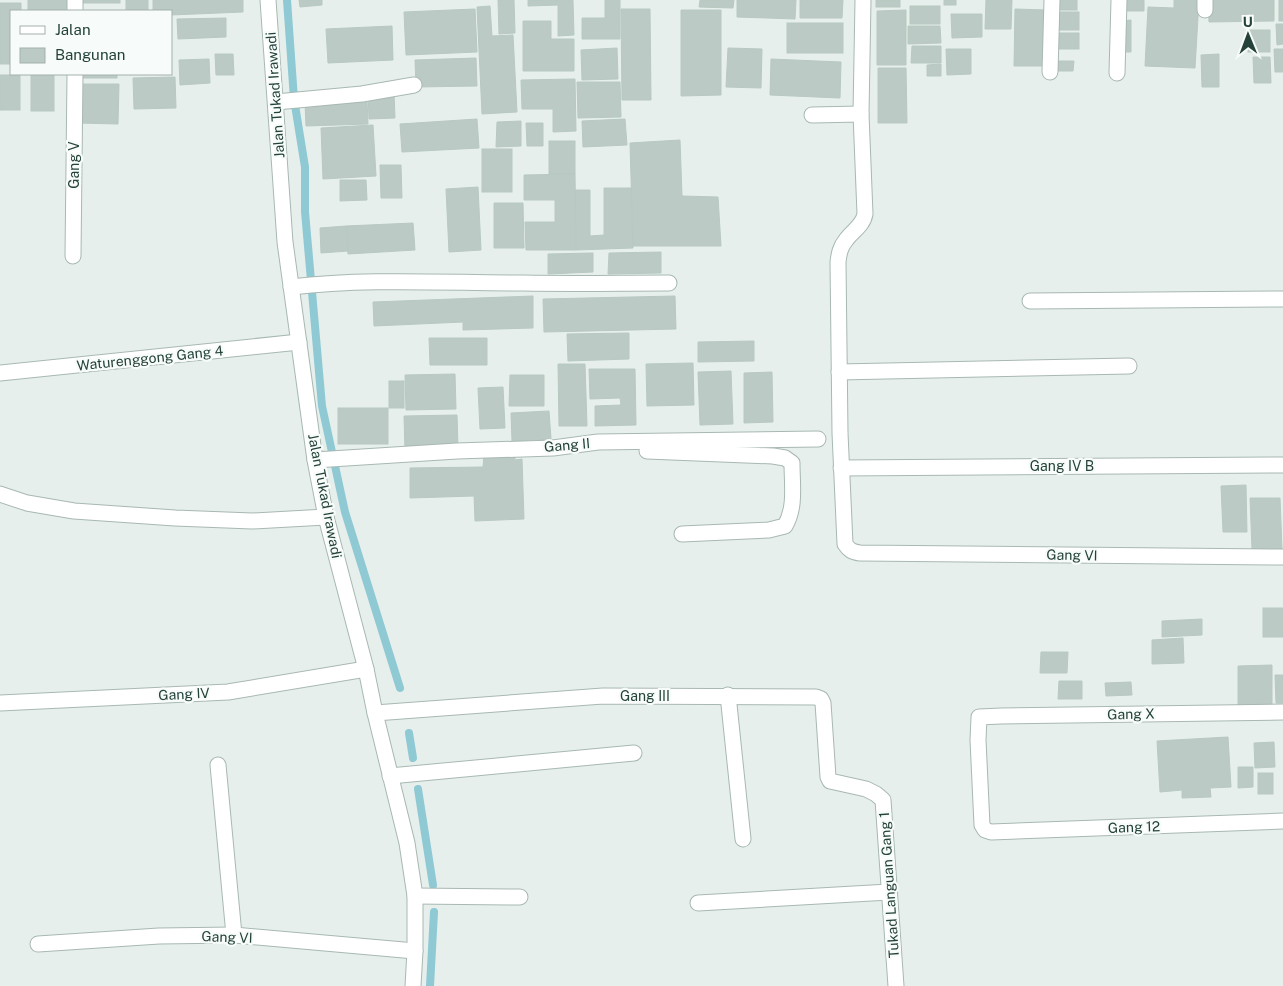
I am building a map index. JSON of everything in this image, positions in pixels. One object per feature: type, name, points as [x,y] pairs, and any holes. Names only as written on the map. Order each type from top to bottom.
[{"type":"street","name":"Jalan Tukad Irawadi","points":[[268,0],[281,102],[285,242],[298,286],[299,342],[326,518],[366,670],[407,843],[415,896],[413,986]]},
{"type":"street","points":[[841,468],[838,262],[840,249],[846,239],[859,226],[865,214],[861,114],[864,0]]},
{"type":"street","points":[[1050,72],[1052,0]]},
{"type":"street","points":[[1117,73],[1118,0]]},
{"type":"street","name":"Gang V","points":[[74,256],[75,75]]},
{"type":"street","points":[[281,102],[362,94],[414,85]]},
{"type":"street","points":[[812,115],[861,114]]},
{"type":"street","points":[[298,286],[402,280],[524,283],[669,283]]},
{"type":"street","points":[[1030,302],[1283,299]]},
{"type":"street","name":"Waturenggong Gang 4","points":[[0,373],[299,342]]},
{"type":"street","points":[[839,372],[1130,366]]},
{"type":"street","name":"Gang II","points":[[317,459],[553,448],[598,442],[818,439]]},
{"type":"street","points":[[553,448],[773,456],[785,458],[792,463],[792,507],[785,526],[769,530],[682,534]]},
{"type":"street","name":"Gang IV B","points":[[841,468],[1283,464]]},
{"type":"street","name":"Gang VI","points":[[841,468],[845,544],[848,549],[854,552],[1283,557]]},
{"type":"street","points":[[0,494],[27,503],[74,511],[175,518],[252,520],[326,518]]},
{"type":"street","name":"Gang IV","points":[[0,703],[228,692],[366,670]]},
{"type":"street","name":"Gang III","points":[[375,713],[603,696],[816,697],[823,703],[828,778],[830,781],[841,784]]},
{"type":"street","points":[[728,696],[743,839]]},
{"type":"street","name":"Gang X","points":[[985,830],[980,815],[979,717],[1283,712]]},
{"type":"street","points":[[390,776],[634,753]]},
{"type":"street","points":[[218,765],[234,935]]},
{"type":"street","name":"Tukad Languan Gang 1","points":[[841,784],[871,792],[883,800],[896,986]]},
{"type":"street","name":"Gang 12","points":[[985,830],[991,832],[1283,821]]},
{"type":"street","points":[[698,903],[889,892]]},
{"type":"street","points":[[415,896],[520,897]]},
{"type":"street","name":"Gang VI","points":[[38,944],[159,936],[234,935],[415,951]]},
{"type":"building","points":[[28,0],[69,0],[69,10],[28,10]]},
{"type":"building","points":[[80,0],[120,0],[120,3],[80,3]]},
{"type":"building","points":[[126,0],[148,0],[148,10],[126,10]]},
{"type":"building","points":[[153,0],[243,0],[243,12],[172,15],[172,10],[153,10]]},
{"type":"building","points":[[299,0],[322,0],[322,5],[300,7]]},
{"type":"building","points":[[498,0],[514,0],[515,33],[499,34]]},
{"type":"building","points":[[528,0],[573,0],[574,35],[558,36],[558,5],[528,6]]},
{"type":"building","points":[[605,0],[620,0],[620,39],[582,39],[582,18],[605,18]]},
{"type":"building","points":[[700,0],[734,0],[733,8],[699,7]]},
{"type":"building","points":[[737,0],[796,0],[795,19],[737,17]]},
{"type":"building","points":[[800,0],[843,0],[842,18],[800,18]]},
{"type":"building","points":[[876,0],[900,0],[900,7],[876,7]]},
{"type":"building","points":[[944,0],[956,0],[956,5],[944,5]]},
{"type":"building","points":[[986,0],[1012,0],[1011,29],[985,29]]},
{"type":"building","points":[[1055,0],[1077,0],[1077,10],[1055,10]]},
{"type":"building","points":[[1122,0],[1144,0],[1144,11],[1121,11]]},
{"type":"building","points":[[1174,0],[1199,0],[1195,68],[1145,66],[1148,7],[1174,8]]},
{"type":"building","points":[[1208,0],[1274,0],[1274,21],[1209,22]]},
{"type":"building","points":[[1279,0],[1283,0],[1283,21],[1279,21]]},
{"type":"building","points":[[0,3],[21,3],[21,10],[10,10],[10,64],[0,64]]},
{"type":"building","points":[[490,6],[492,36],[513,35],[517,112],[482,114],[477,7]]},
{"type":"building","points":[[910,6],[940,6],[940,24],[910,24]]},
{"type":"building","points":[[475,9],[477,52],[406,55],[404,12]]},
{"type":"building","points":[[621,9],[650,9],[651,100],[622,100]]},
{"type":"building","points":[[1015,9],[1047,10],[1046,66],[1014,66]]},
{"type":"building","points":[[681,10],[721,10],[721,95],[681,96]]},
{"type":"building","points":[[906,10],[906,65],[877,65],[877,11]]},
{"type":"building","points":[[1054,12],[1079,12],[1079,30],[1054,30]]},
{"type":"building","points":[[951,14],[982,14],[982,37],[952,38]]},
{"type":"building","points":[[226,18],[226,37],[178,39],[177,19]]},
{"type":"building","points":[[1131,20],[1131,52],[1120,52],[1120,21]]},
{"type":"building","points":[[523,21],[551,21],[551,39],[574,39],[574,71],[523,71]]},
{"type":"building","points":[[787,23],[843,23],[843,53],[787,53]]},
{"type":"building","points":[[1276,24],[1283,24],[1283,44],[1277,45]]},
{"type":"building","points":[[392,26],[393,60],[328,63],[326,29]]},
{"type":"building","points":[[908,26],[940,26],[941,43],[908,44]]},
{"type":"building","points":[[1248,30],[1270,30],[1270,52],[1248,52]]},
{"type":"building","points":[[1054,33],[1079,33],[1079,49],[1054,49]]},
{"type":"building","points":[[912,46],[941,46],[941,63],[911,63]]},
{"type":"building","points":[[617,48],[618,79],[582,80],[581,50]]},
{"type":"building","points":[[728,48],[762,49],[761,88],[726,87]]},
{"type":"building","points":[[946,49],[971,49],[971,74],[947,75]]},
{"type":"building","points":[[1274,49],[1283,49],[1283,72],[1275,72]]},
{"type":"building","points":[[215,54],[233,54],[234,75],[216,75]]},
{"type":"building","points":[[1219,54],[1219,87],[1202,87],[1201,55]]},
{"type":"building","points":[[1253,57],[1270,57],[1271,83],[1254,83]]},
{"type":"building","points":[[476,58],[477,86],[416,87],[415,60]]},
{"type":"building","points":[[209,59],[210,83],[180,85],[179,60]]},
{"type":"building","points":[[771,59],[841,62],[840,98],[770,95]]},
{"type":"building","points":[[1053,61],[1074,61],[1073,71],[1053,71]]},
{"type":"building","points":[[941,64],[941,76],[927,76],[927,65]]},
{"type":"building","points":[[878,68],[906,68],[907,123],[878,123]]},
{"type":"building","points":[[0,75],[20,75],[20,110],[0,110]]},
{"type":"building","points":[[31,75],[54,75],[54,111],[31,111]]},
{"type":"building","points":[[81,75],[117,75],[117,78],[81,78]]},
{"type":"building","points":[[175,77],[176,108],[134,109],[133,78]]},
{"type":"building","points":[[575,79],[576,131],[553,132],[553,109],[522,109],[521,80]]},
{"type":"building","points":[[577,82],[620,82],[621,117],[578,118]]},
{"type":"building","points":[[79,84],[119,84],[118,124],[78,123]]},
{"type":"building","points":[[394,93],[395,118],[369,119],[368,94]]},
{"type":"building","points":[[367,100],[368,124],[306,126],[305,103]]},
{"type":"building","points":[[477,119],[479,148],[402,152],[400,124]]},
{"type":"building","points":[[625,119],[627,145],[583,147],[582,121]]},
{"type":"building","points":[[521,121],[521,146],[496,147],[497,122]]},
{"type":"building","points":[[526,123],[543,123],[543,146],[527,146]]},
{"type":"building","points":[[373,125],[376,176],[323,179],[321,128]]},
{"type":"building","points":[[680,140],[682,196],[718,197],[721,246],[633,246],[630,143]]},
{"type":"building","points":[[549,141],[575,141],[575,174],[549,174]]},
{"type":"building","points":[[482,149],[512,149],[512,192],[482,192]]},
{"type":"building","points":[[380,165],[401,165],[402,198],[381,198]]},
{"type":"building","points":[[575,174],[576,250],[526,250],[525,222],[555,222],[555,200],[524,200],[524,175]]},
{"type":"building","points":[[340,180],[366,180],[367,200],[340,201]]},
{"type":"building","points":[[478,187],[481,250],[449,252],[446,189]]},
{"type":"building","points":[[604,188],[631,188],[633,248],[576,250],[575,190],[590,190],[590,236],[604,235]]},
{"type":"building","points":[[494,203],[523,203],[524,248],[494,248]]},
{"type":"building","points":[[413,223],[415,250],[348,254],[346,226]]},
{"type":"building","points":[[346,226],[348,251],[321,253],[320,228]]},
{"type":"building","points":[[661,252],[661,273],[608,274],[609,253]]},
{"type":"building","points":[[593,253],[593,272],[548,274],[548,254]]},
{"type":"building","points":[[533,296],[533,328],[463,330],[463,322],[374,326],[373,302]]},
{"type":"building","points":[[675,296],[676,329],[544,332],[543,299]]},
{"type":"building","points":[[629,333],[629,359],[568,361],[567,334]]},
{"type":"building","points":[[429,338],[487,338],[487,365],[430,365]]},
{"type":"building","points":[[754,341],[754,361],[698,362],[698,342]]},
{"type":"building","points":[[693,363],[694,405],[647,406],[646,364]]},
{"type":"building","points":[[558,364],[585,364],[587,426],[559,426]]},
{"type":"building","points":[[589,369],[635,369],[636,425],[595,426],[595,406],[621,405],[620,398],[590,399]]},
{"type":"building","points":[[731,371],[733,424],[700,425],[698,372]]},
{"type":"building","points":[[772,372],[773,422],[744,423],[744,373]]},
{"type":"building","points":[[455,374],[456,409],[406,410],[405,375]]},
{"type":"building","points":[[510,375],[544,375],[544,406],[509,406]]},
{"type":"building","points":[[389,381],[404,381],[404,408],[389,408]]},
{"type":"building","points":[[503,387],[505,428],[480,429],[478,388]]},
{"type":"building","points":[[338,408],[388,408],[388,444],[338,444]]},
{"type":"building","points":[[549,411],[551,439],[512,441],[511,413]]},
{"type":"building","points":[[457,415],[458,449],[405,451],[404,416]]},
{"type":"building","points":[[515,454],[515,460],[522,459],[524,519],[475,521],[474,496],[410,498],[410,468],[483,467],[484,455]]},
{"type":"building","points":[[1246,485],[1247,532],[1223,532],[1221,486]]},
{"type":"building","points":[[1250,498],[1280,498],[1282,549],[1252,549]]},
{"type":"building","points":[[1263,608],[1283,608],[1283,637],[1263,637]]},
{"type":"building","points":[[1202,619],[1202,635],[1162,637],[1162,621]]},
{"type":"building","points":[[1183,638],[1184,663],[1152,664],[1152,640]]},
{"type":"building","points":[[1041,652],[1068,652],[1067,673],[1040,673]]},
{"type":"building","points":[[1272,665],[1272,706],[1238,707],[1238,666]]},
{"type":"building","points":[[1275,675],[1283,675],[1283,703],[1276,703]]},
{"type":"building","points":[[1059,681],[1082,681],[1082,699],[1058,699]]},
{"type":"building","points":[[1131,682],[1132,695],[1106,696],[1105,683]]},
{"type":"building","points":[[1228,737],[1231,787],[1210,788],[1211,797],[1182,798],[1182,790],[1160,792],[1157,741]]},
{"type":"building","points":[[1274,742],[1275,767],[1255,768],[1254,743]]},
{"type":"building","points":[[1238,767],[1253,767],[1253,787],[1238,788]]},
{"type":"building","points":[[1258,773],[1273,773],[1273,794],[1258,794]]},
{"type":"waterway","points":[[287,0],[294,99],[305,167],[305,212],[322,406],[345,512],[400,688]]},
{"type":"waterway","points":[[409,733],[413,758]]},
{"type":"waterway","points":[[418,789],[433,885]]},
{"type":"waterway","points":[[430,986],[434,912]]}]
